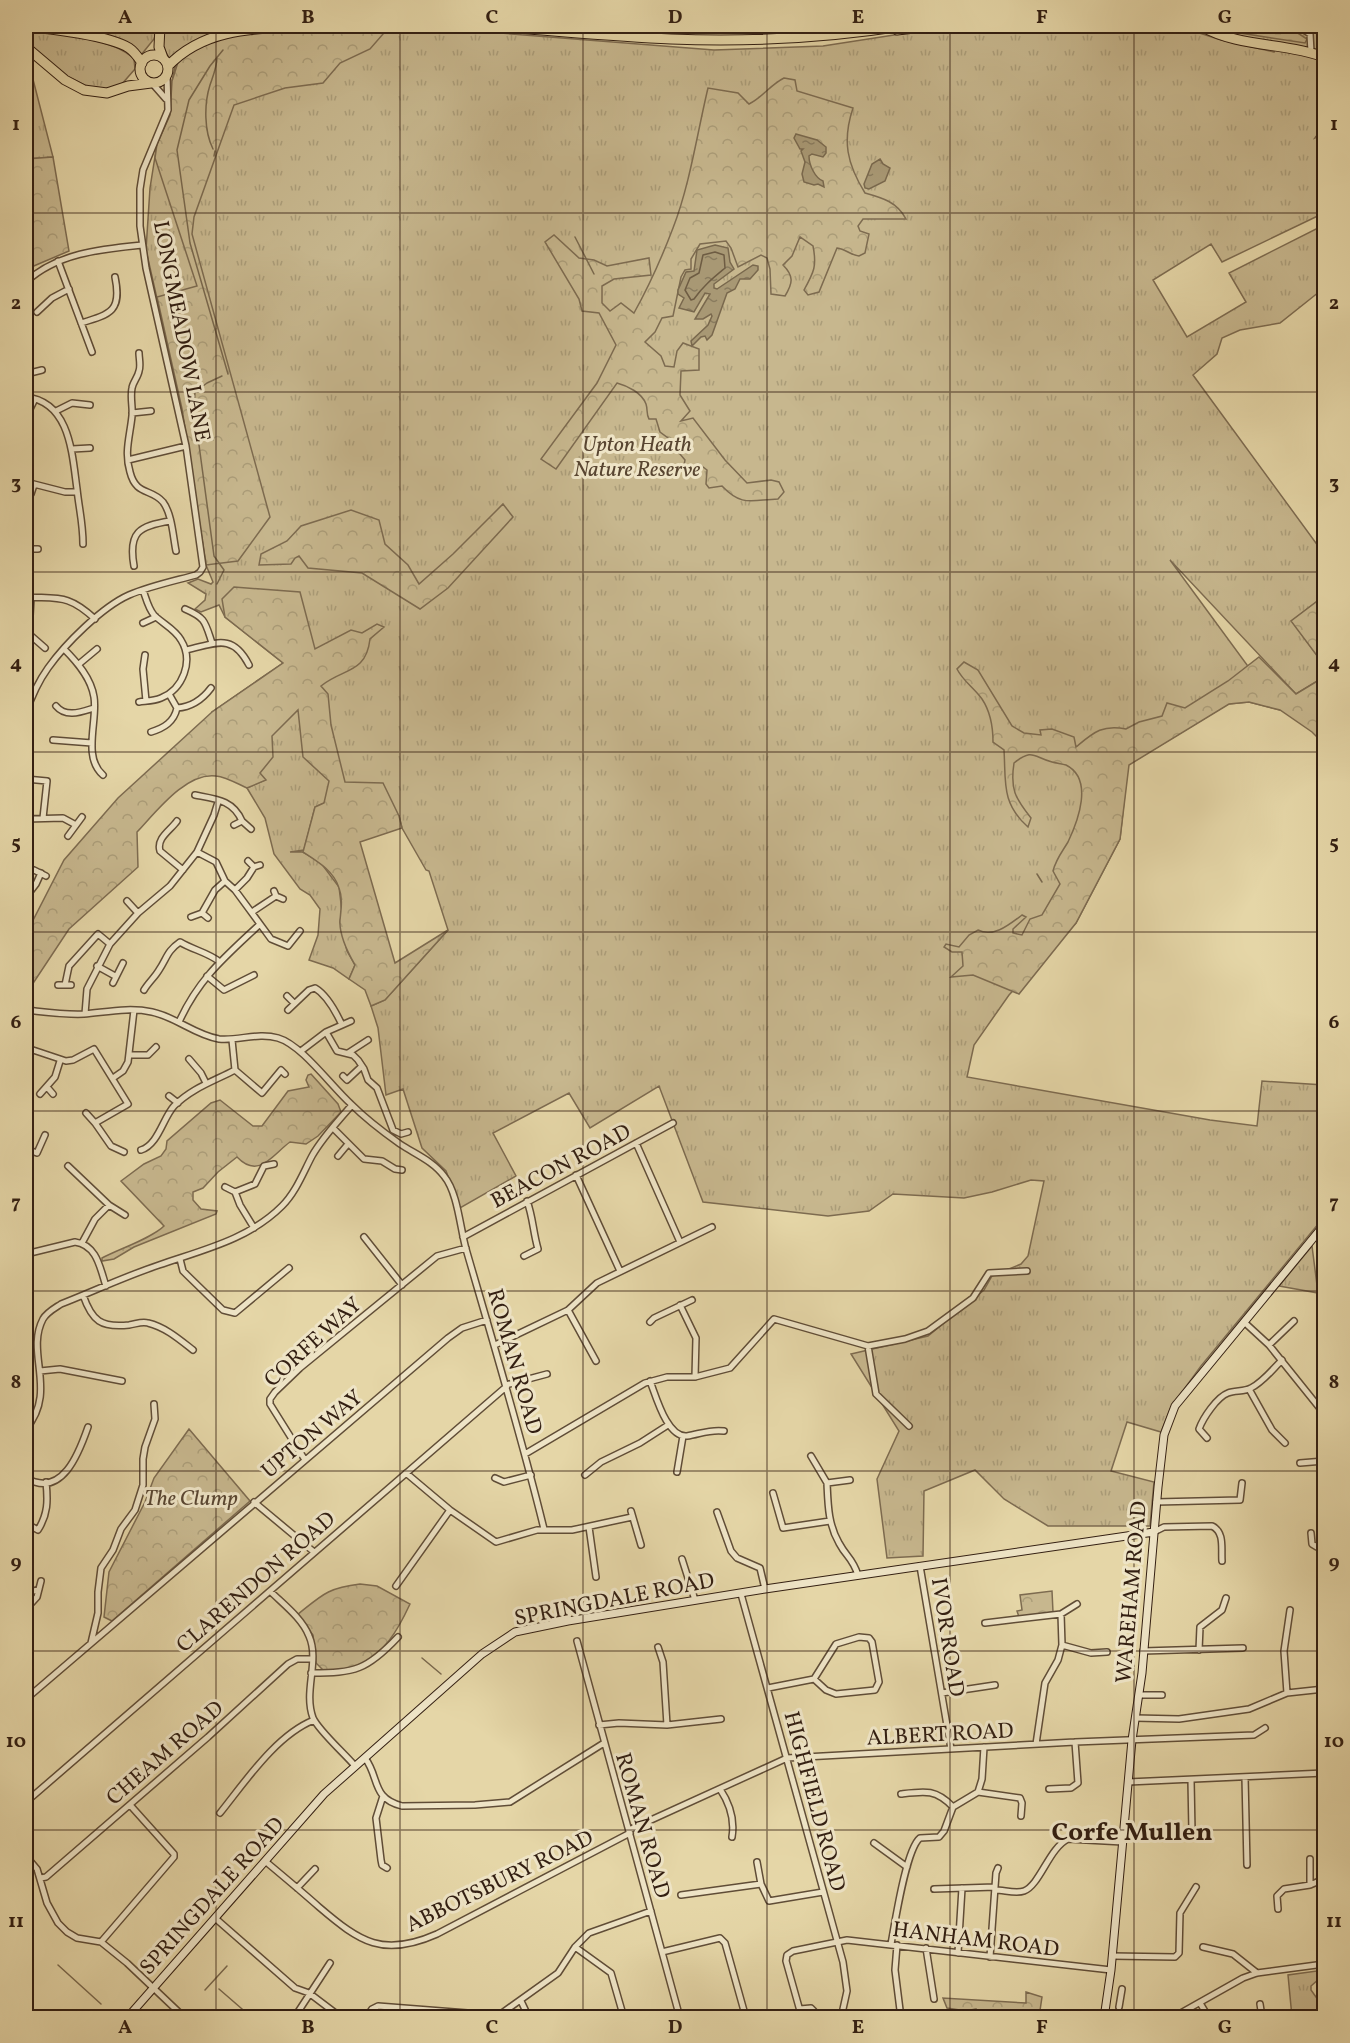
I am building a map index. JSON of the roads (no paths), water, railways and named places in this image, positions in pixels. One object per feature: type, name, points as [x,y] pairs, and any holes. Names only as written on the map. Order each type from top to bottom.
[{"type":"highway","points":[[26,47],[75,86],[93,92],[107,93],[128,86],[163,80],[166,66],[182,51],[224,34],[241,30],[314,26]]},
{"type":"highway","points":[[485,26],[693,39],[765,39],[902,26]]},
{"type":"highway","points":[[659,26],[771,26]]},
{"type":"highway","points":[[850,32],[932,26]]},
{"type":"highway","points":[[1201,26],[1246,43],[1311,52],[1324,57]]},
{"type":"highway","points":[[26,27],[68,32],[127,47],[142,62],[144,78],[152,83]]},
{"type":"highway","name":"LONGMEADOW LANE","points":[[159,28],[159,47],[166,66]]},
{"type":"highway","name":"LONGMEADOW LANE","points":[[128,86],[154,45],[159,28]]},
{"type":"highway","points":[[142,62],[155,55],[166,66]]},
{"type":"street","points":[[1298,26],[1310,34],[1311,52]]},
{"type":"street","name":"LONGMEADOW LANE","points":[[143,590],[200,572],[203,567],[186,446],[142,245],[140,208],[144,170],[168,110],[166,66]]},
{"type":"street","points":[[152,83],[167,100]]},
{"type":"street","points":[[27,278],[58,261],[81,253],[142,245]]},
{"type":"street","points":[[58,261],[92,352]]},
{"type":"street","points":[[81,323],[105,316],[116,306],[118,294],[115,277]]},
{"type":"street","points":[[37,312],[52,298],[69,289]]},
{"type":"street","points":[[139,353],[140,370],[134,381],[130,397],[132,413],[127,441],[128,460],[133,480],[143,491],[158,497],[164,503],[176,551]]},
{"type":"street","points":[[26,374],[42,370]]},
{"type":"street","points":[[26,397],[44,402],[56,411],[64,427],[72,449],[83,519],[83,544]]},
{"type":"street","points":[[26,417],[35,399]]},
{"type":"street","points":[[56,411],[72,403],[90,405]]},
{"type":"street","points":[[132,413],[151,411]]},
{"type":"street","points":[[128,460],[186,446]]},
{"type":"street","points":[[72,449],[90,448]]},
{"type":"street","points":[[26,482],[65,492],[77,492]]},
{"type":"street","points":[[31,494],[34,484]]},
{"type":"street","points":[[134,566],[132,545],[136,534],[144,527],[170,521]]},
{"type":"street","points":[[26,549],[38,549]]},
{"type":"street","points":[[26,714],[33,694],[47,669],[64,649],[116,602],[143,590],[150,609],[179,637],[186,650],[184,675],[180,683],[160,699],[139,702]]},
{"type":"street","points":[[45,648],[28,634],[28,597],[60,597],[71,601],[95,619]]},
{"type":"street","points":[[185,609],[204,619],[212,643]]},
{"type":"street","points":[[143,623],[156,616]]},
{"type":"street","points":[[186,650],[223,642],[233,646],[245,657],[249,665]]},
{"type":"street","points":[[64,649],[79,664],[92,690],[94,708],[92,743],[99,774]]},
{"type":"street","points":[[79,664],[97,649]]},
{"type":"street","points":[[145,655],[143,669],[146,701]]},
{"type":"street","points":[[177,708],[187,708],[198,702],[211,688]]},
{"type":"street","points":[[26,691],[33,694]]},
{"type":"street","points":[[151,732],[173,720],[177,708],[169,694]]},
{"type":"street","points":[[56,706],[60,711],[68,713],[94,708]]},
{"type":"street","points":[[53,740],[92,743]]},
{"type":"street","points":[[26,779],[48,778],[43,818]]},
{"type":"street","points":[[195,795],[232,806],[242,821],[251,829]]},
{"type":"street","points":[[86,1014],[87,988],[110,944],[138,913],[161,895],[197,852],[218,802]]},
{"type":"street","points":[[68,836],[82,817]]},
{"type":"street","points":[[26,819],[63,818],[76,825]]},
{"type":"street","points":[[177,821],[159,842],[159,847],[160,851],[183,870]]},
{"type":"street","points":[[234,825],[242,821]]},
{"type":"street","points":[[173,827],[179,832]]},
{"type":"street","points":[[197,852],[216,862],[225,881],[235,890],[272,939],[288,948],[300,931]]},
{"type":"street","points":[[235,890],[257,866],[248,861]]},
{"type":"street","points":[[26,897],[43,874],[34,870]]},
{"type":"street","points":[[191,917],[202,913],[215,890],[225,881]]},
{"type":"street","points":[[252,912],[275,894],[283,899]]},
{"type":"street","points":[[136,898],[129,903],[138,913]]},
{"type":"street","points":[[202,913],[208,918]]},
{"type":"street","points":[[179,1022],[198,986],[260,925]]},
{"type":"street","points":[[58,985],[68,985],[69,966],[100,932],[110,944]]},
{"type":"street","points":[[144,990],[159,971],[164,958],[179,940],[193,950],[210,954],[220,962]]},
{"type":"street","points":[[113,983],[123,963]]},
{"type":"street","points":[[97,966],[116,976]]},
{"type":"street","points":[[240,972],[245,978]]},
{"type":"street","points":[[207,976],[222,993],[254,975]]},
{"type":"street","points":[[142,976],[149,981]]},
{"type":"street","points":[[288,1010],[309,990],[315,988],[321,991],[342,1025]]},
{"type":"street","points":[[287,996],[294,1003]]},
{"type":"street","points":[[26,1010],[86,1014],[134,1010],[152,1012],[207,1036],[232,1040],[268,1036],[289,1042],[301,1051],[326,1032],[351,1021]]},
{"type":"street","points":[[113,1078],[123,1071],[128,1062],[134,1010]]},
{"type":"street","points":[[326,1032],[337,1051],[348,1053],[362,1066],[368,1080],[377,1088],[393,1130],[401,1134],[408,1132]]},
{"type":"street","points":[[232,1040],[235,1070],[262,1093]]},
{"type":"street","points":[[348,1053],[368,1040]]},
{"type":"street","points":[[38,1051],[41,1043]]},
{"type":"street","points":[[27,1048],[60,1061],[73,1060],[93,1047],[132,1110]]},
{"type":"street","points":[[129,1055],[150,1054],[156,1047]]},
{"type":"street","name":"ROMAN ROAD","points":[[301,1051],[328,1083],[352,1105],[388,1136],[432,1164],[444,1175],[452,1191],[466,1248],[507,1385],[544,1529]]},
{"type":"street","points":[[150,1054],[152,1061]]},
{"type":"street","points":[[189,1059],[206,1083]]},
{"type":"street","points":[[40,1094],[55,1077],[60,1061]]},
{"type":"street","points":[[343,1076],[347,1080],[362,1066]]},
{"type":"street","points":[[151,1156],[144,1150],[178,1102],[206,1083],[235,1070]]},
{"type":"street","points":[[257,1100],[281,1070]]},
{"type":"street","points":[[47,1087],[54,1094]]},
{"type":"street","points":[[169,1096],[178,1102]]},
{"type":"street","points":[[95,1123],[128,1104]]},
{"type":"street","points":[[26,1429],[39,1399],[42,1382],[38,1336],[49,1311],[160,1264],[213,1248],[254,1228],[290,1198],[313,1155],[352,1105]]},
{"type":"street","points":[[376,1107],[384,1105]]},
{"type":"street","points":[[86,1113],[111,1146],[124,1152]]},
{"type":"street","name":"BEACON ROAD","points":[[463,1237],[673,1123]]},
{"type":"street","points":[[333,1128],[364,1160],[382,1161],[398,1170],[392,1177]]},
{"type":"street","points":[[26,1149],[37,1154],[45,1135]]},
{"type":"street","points":[[636,1143],[680,1242]]},
{"type":"street","points":[[338,1156],[348,1144]]},
{"type":"street","points":[[113,1158],[117,1150]]},
{"type":"street","points":[[235,1192],[253,1186],[264,1166],[274,1164]]},
{"type":"street","points":[[68,1166],[109,1205],[125,1215]]},
{"type":"street","points":[[576,1175],[620,1271]]},
{"type":"street","points":[[225,1186],[235,1192],[254,1228]]},
{"type":"street","points":[[524,1256],[538,1249],[533,1229],[534,1218],[527,1201]]},
{"type":"street","points":[[82,1243],[95,1220],[109,1205]]},
{"type":"street","name":"WAREHAM ROAD","points":[[1104,2018],[1111,1970],[1164,1435],[1175,1406],[1324,1225]]},
{"type":"street","points":[[495,1345],[568,1310],[597,1283],[712,1227]]},
{"type":"street","points":[[364,1237],[402,1285]]},
{"type":"street","points":[[26,1254],[67,1244],[82,1243],[94,1254],[106,1286]]},
{"type":"street","name":"CORFE WAY","points":[[305,1460],[270,1404],[270,1399],[300,1368],[437,1256],[466,1248]]},
{"type":"street","points":[[180,1259],[183,1271],[187,1275],[223,1310],[235,1313],[289,1268]]},
{"type":"street","points":[[525,1454],[650,1381],[667,1377],[695,1377],[730,1368],[774,1319],[868,1346],[905,1339],[928,1331],[973,1298],[989,1273],[1027,1271]]},
{"type":"street","points":[[83,1295],[92,1315],[102,1323],[118,1325],[144,1322],[167,1331],[192,1349]]},
{"type":"street","points":[[650,1322],[692,1300]]},
{"type":"street","points":[[680,1305],[696,1338],[695,1377]]},
{"type":"street","points":[[568,1310],[596,1361]]},
{"type":"street","name":"UPTON WAY","points":[[26,1699],[448,1338],[462,1328],[487,1320]]},
{"type":"street","points":[[1269,1345],[1294,1321]]},
{"type":"street","points":[[1244,1322],[1269,1345],[1322,1411],[1324,1418]]},
{"type":"street","points":[[868,1346],[876,1394],[909,1426]]},
{"type":"street","points":[[1208,1438],[1199,1429],[1222,1396],[1229,1392],[1249,1389],[1260,1382],[1281,1360]]},
{"type":"street","points":[[40,1371],[60,1369],[122,1380]]},
{"type":"street","points":[[507,1385],[547,1374]]},
{"type":"street","points":[[650,1381],[668,1425],[674,1432],[683,1436],[712,1429],[724,1431]]},
{"type":"street","name":"CLARENDON ROAD","points":[[26,1802],[507,1385]]},
{"type":"street","points":[[1249,1389],[1272,1430],[1285,1443]]},
{"type":"street","points":[[91,1644],[97,1621],[101,1568],[113,1550],[121,1529],[135,1510],[143,1485],[143,1459],[155,1419],[154,1404]]},
{"type":"street","points":[[585,1475],[601,1461],[640,1443],[668,1425]]},
{"type":"street","points":[[26,1478],[46,1482],[57,1479],[69,1470],[77,1458],[88,1427]]},
{"type":"street","points":[[677,1472],[683,1436]]},
{"type":"street","points":[[811,1456],[827,1483],[830,1521],[839,1544],[853,1561],[858,1575]]},
{"type":"street","points":[[1300,1463],[1324,1461]]},
{"type":"street","points":[[406,1473],[450,1510],[496,1542],[544,1529],[572,1530],[589,1527],[632,1514],[641,1545]]},
{"type":"street","points":[[495,1478],[504,1482],[531,1475]]},
{"type":"street","points":[[827,1483],[850,1480]]},
{"type":"street","points":[[27,1524],[38,1530],[45,1520],[48,1502],[46,1482]]},
{"type":"street","points":[[1156,1502],[1240,1500],[1242,1483]]},
{"type":"street","points":[[773,1494],[783,1528],[830,1521]]},
{"type":"street","points":[[254,1503],[314,1552]]},
{"type":"street","points":[[396,1586],[450,1510]]},
{"type":"street","points":[[717,1512],[731,1551],[737,1558],[760,1568],[765,1589]]},
{"type":"street","points":[[1154,1532],[1164,1527],[1212,1526],[1217,1528],[1220,1534],[1222,1561]]},
{"type":"street","points":[[589,1527],[596,1577]]},
{"type":"street","name":"SPRINGDALE ROAD","points":[[127,2018],[324,1794],[482,1654],[515,1632],[532,1627],[765,1589],[1154,1532]]},
{"type":"street","points":[[1311,1533],[1312,1544],[1324,1548]]},
{"type":"street","points":[[682,1559],[695,1600]]},
{"type":"street","name":"IVOR ROAD","points":[[920,1566],[951,1749]]},
{"type":"street","points":[[26,1609],[37,1597],[41,1581]]},
{"type":"street","points":[[26,1594],[39,1589]]},
{"type":"street","points":[[270,1590],[300,1621],[309,1635],[312,1659],[310,1698],[314,1720],[355,1766]]},
{"type":"street","name":"HIGHFIELD ROAD","points":[[741,1594],[843,1962],[848,1991],[841,2018]]},
{"type":"street","points":[[1199,1650],[1200,1627],[1222,1610],[1226,1598]]},
{"type":"street","points":[[985,1623],[1061,1614],[1077,1604]]},
{"type":"street","points":[[1287,1693],[1284,1651],[1290,1610]]},
{"type":"street","points":[[1036,1744],[1045,1683],[1058,1660],[1062,1645],[1061,1614]]},
{"type":"street","points":[[97,1621],[107,1631]]},
{"type":"street","points":[[311,1673],[340,1672],[360,1668],[382,1654],[398,1637]]},
{"type":"street","points":[[768,1688],[813,1678],[836,1644],[859,1637],[869,1638],[872,1642],[879,1682],[875,1690],[830,1693],[813,1678]]},
{"type":"street","name":"ROMAN ROAD","points":[[577,1641],[680,2018]]},
{"type":"street","points":[[1062,1645],[1091,1653],[1107,1652]]},
{"type":"street","points":[[658,1647],[663,1662],[667,1725]]},
{"type":"street","points":[[1143,1651],[1240,1649]]},
{"type":"street","name":"CHEAM ROAD","points":[[41,1878],[46,1877],[130,1805],[288,1664],[297,1659],[312,1659]]},
{"type":"street","points":[[942,1693],[995,1685]]},
{"type":"street","points":[[1135,1718],[1179,1719],[1249,1709],[1287,1693],[1324,1689]]},
{"type":"street","points":[[1139,1695],[1162,1695]]},
{"type":"street","points":[[599,1725],[619,1723],[667,1725],[721,1719]]},
{"type":"street","points":[[220,1813],[284,1738],[314,1720]]},
{"type":"street","name":"ALBERT ROAD","points":[[629,1832],[787,1758],[1075,1742],[1254,1735],[1265,1728]]},
{"type":"street","points":[[1049,1789],[1068,1789],[1077,1785],[1075,1742]]},
{"type":"street","points":[[365,1758],[372,1768],[378,1790],[392,1803],[402,1806],[505,1803],[531,1790],[604,1743]]},
{"type":"street","points":[[978,1792],[982,1779],[984,1747]]},
{"type":"street","points":[[1128,1782],[1324,1773]]},
{"type":"street","points":[[1245,1777],[1247,1865]]},
{"type":"street","points":[[1191,1780],[1192,1832]]},
{"type":"street","points":[[720,1789],[727,1800],[733,1818],[732,1837]]},
{"type":"street","points":[[901,1794],[933,1792],[953,1807]]},
{"type":"street","points":[[901,2018],[894,1944],[907,1867],[916,1840],[939,1837],[944,1831],[953,1807],[978,1792],[1020,1798],[1021,1816]]},
{"type":"street","points":[[383,1796],[376,1818],[382,1865],[387,1868]]},
{"type":"street","points":[[101,1942],[174,1857],[174,1854],[130,1805]]},
{"type":"street","name":"ABBOTSBURY ROAD","points":[[265,1861],[350,1932],[378,1944],[406,1945],[437,1934],[629,1832]]},
{"type":"street","points":[[934,1889],[995,1888],[1020,1892],[1028,1889],[1056,1848],[1068,1839],[1123,1842]]},
{"type":"street","points":[[874,1843],[907,1867]]},
{"type":"street","points":[[26,1856],[37,1869],[47,1903],[58,1923],[77,1938],[101,1942],[186,2018]]},
{"type":"street","points":[[1310,1859],[1310,1885]]},
{"type":"street","points":[[757,1862],[761,1884],[769,1901],[823,1892]]},
{"type":"street","points":[[990,1957],[998,1868]]},
{"type":"street","points":[[297,1888],[315,1869]]},
{"type":"street","points":[[1278,1909],[1277,1896],[1284,1889],[1310,1885],[1324,1879]]},
{"type":"street","points":[[681,1895],[761,1884]]},
{"type":"street","points":[[1112,1956],[1175,1957],[1179,1953],[1180,1913],[1196,1887]]},
{"type":"street","points":[[958,1953],[962,1888]]},
{"type":"street","points":[[366,2018],[372,2009],[378,2006],[493,2015],[502,2013],[558,1973],[582,1938],[593,1930],[651,1911]]},
{"type":"street","points":[[215,1918],[295,1988],[309,1993],[342,2018]]},
{"type":"street","points":[[662,1952],[720,1938],[725,1943],[746,2018]]},
{"type":"street","name":"HANHAM ROAD","points":[[800,2009],[786,1961],[787,1955],[793,1951],[836,1941],[894,1944],[1111,1970]]},
{"type":"street","points":[[575,1947],[611,1973],[624,2018]]},
{"type":"street","points":[[1203,1947],[1233,1954],[1257,1973]]},
{"type":"street","points":[[926,1948],[934,1999]]},
{"type":"street","points":[[294,2018],[330,1963]]},
{"type":"street","points":[[1172,2018],[1235,1982],[1257,1973],[1324,1964]]},
{"type":"street","points":[[1119,2007],[1122,1989]]},
{"type":"street","points":[[1108,1996],[1120,1998]]},
{"type":"street","points":[[521,2001],[529,2018]]},
{"type":"street","points":[[1200,2003],[1209,2018]]},
{"type":"street","points":[[1256,2018],[1262,2017],[1260,2004]]},
{"type":"street","points":[[802,2018],[800,2009],[811,2008],[814,2012],[812,2018]]},
{"type":"street","points":[[26,2014],[29,2018]]},
{"type":"water","points":[[796,134],[817,140],[826,147],[823,157],[812,154],[809,156],[813,171],[823,181],[824,187],[804,182],[802,174],[805,162],[801,151],[803,149],[800,149],[794,138]]},
{"type":"water","points":[[880,159],[890,168],[885,181],[869,189],[865,188],[864,184],[872,164]]},
{"type":"water","points":[[715,245],[728,248],[730,262],[734,269],[714,284],[714,288],[717,289],[753,265],[758,266],[758,270],[750,279],[740,279],[735,289],[727,293],[712,335],[707,340],[705,336],[701,337],[692,346],[691,341],[708,325],[712,316],[711,314],[703,319],[695,319],[710,294],[705,293],[694,312],[679,308],[684,298],[678,294],[678,290],[686,272],[694,271],[697,250]]},
{"type":"waterway","points":[[223,50],[189,100],[177,150],[190,243],[228,374]]},
{"type":"waterway","points":[[213,149],[208,134],[206,109],[217,57]]},
{"type":"waterway","points":[[214,156],[215,151]]},
{"type":"waterway","points":[[575,237],[594,274]]},
{"type":"waterway","points":[[217,584],[224,570],[214,556],[194,408],[195,392],[222,376]]},
{"type":"waterway","points":[[1037,874],[1042,882]]},
{"type":"waterway","points":[[422,1658],[441,1674]]},
{"type":"waterway","points":[[58,1965],[101,2004]]},
{"type":"waterway","points":[[205,1990],[227,1966]]},
{"type":"waterway","points":[[219,1989],[249,2015]]},
{"type":"district","name":"Corfe Mullen","points":[[1132,1831]]},
{"type":"park label","name":"Upton Heath Nature Reserve","points":[[637,456]]},
{"type":"park label","name":"The Clump","points":[[191,1497]]}]
